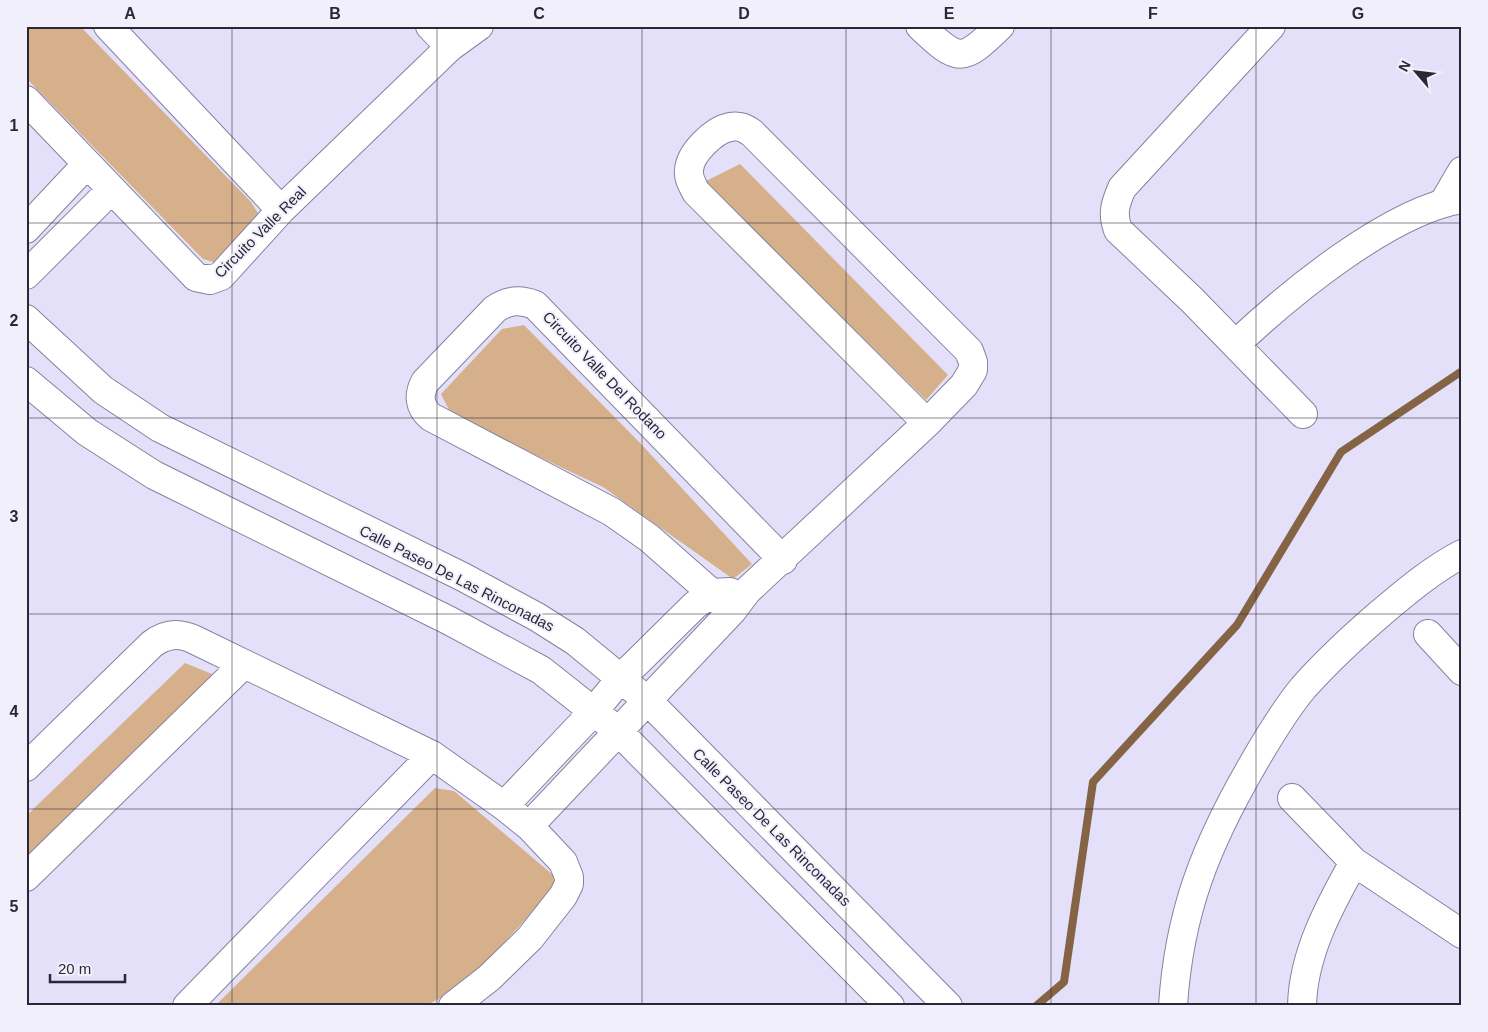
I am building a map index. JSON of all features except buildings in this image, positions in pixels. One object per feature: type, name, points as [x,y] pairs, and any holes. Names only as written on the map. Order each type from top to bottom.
[{"type":"street","points":[[108,26],[281,210]]},
{"type":"street","points":[[430,26],[450,47]]},
{"type":"street","name":"Circuito Valle Real","points":[[26,100],[196,277],[206,280],[221,276],[281,210],[450,47],[479,26]]},
{"type":"street","points":[[920,26],[942,47],[957,54],[974,50],[1000,26]]},
{"type":"street","points":[[1271,26],[1122,188],[1114,210],[1118,230],[1236,344],[1303,414]]},
{"type":"street","points":[[528,826],[618,730],[648,701],[739,601],[927,423],[970,378],[974,370],[974,362],[969,351],[752,133],[738,126],[722,129],[692,157],[688,168],[689,178],[696,192],[927,423]]},
{"type":"street","points":[[58,243],[30,224],[87,164]]},
{"type":"street","points":[[1236,344],[1303,286],[1346,255],[1396,224],[1453,200],[1462,171]]},
{"type":"street","points":[[26,275],[111,190]]},
{"type":"street","name":"Circuito Valle Del Rodano","points":[[739,601],[712,593],[649,538],[612,512],[436,420],[423,408],[419,397],[425,382],[495,309],[503,304],[516,301],[527,302],[540,308],[783,560]]},
{"type":"street","name":"Calle Paseo De Las Rinconadas","points":[[26,319],[103,390],[160,428],[463,578],[537,616],[575,641],[648,701],[948,1006]]},
{"type":"street","points":[[26,381],[87,432],[154,475],[448,620],[541,670],[618,730],[890,1006]]},
{"type":"street","points":[[1163,1006],[1174,993],[1182,926],[1203,861],[1227,809],[1267,740],[1302,690],[1345,644],[1404,594],[1448,561],[1462,554]]},
{"type":"street","points":[[504,806],[594,711],[621,678],[712,593]]},
{"type":"street","points":[[1428,634],[1462,671]]},
{"type":"street","points":[[26,767],[152,644],[162,637],[180,635],[188,637],[432,755],[504,806],[528,826],[568,869],[569,884],[567,890],[530,938],[489,978],[453,1006]]},
{"type":"street","points":[[26,877],[244,664]]},
{"type":"street","points":[[187,1006],[432,755]]},
{"type":"street","points":[[1292,798],[1354,862],[1462,934]]},
{"type":"street","points":[[1302,1006],[1307,970],[1315,943],[1331,904],[1354,862]]},
{"type":"shaded area","points":[[26,26],[80,26],[251,202],[261,218],[216,263],[203,259],[26,78]]},
{"type":"shaded area","points":[[740,164],[948,375],[926,400],[704,182]]},
{"type":"shaded area","points":[[524,325],[641,444],[752,564],[733,579],[603,487],[452,416],[441,394],[502,329]]},
{"type":"shaded area","points":[[185,663],[217,676],[26,865],[26,816]]},
{"type":"shaded area","points":[[435,788],[454,791],[553,875],[555,888],[462,987],[425,1006],[215,1006]]},
{"type":"waterway","points":[[1036,1006],[1064,982],[1093,782],[1237,625],[1341,452],[1462,371]]}]
